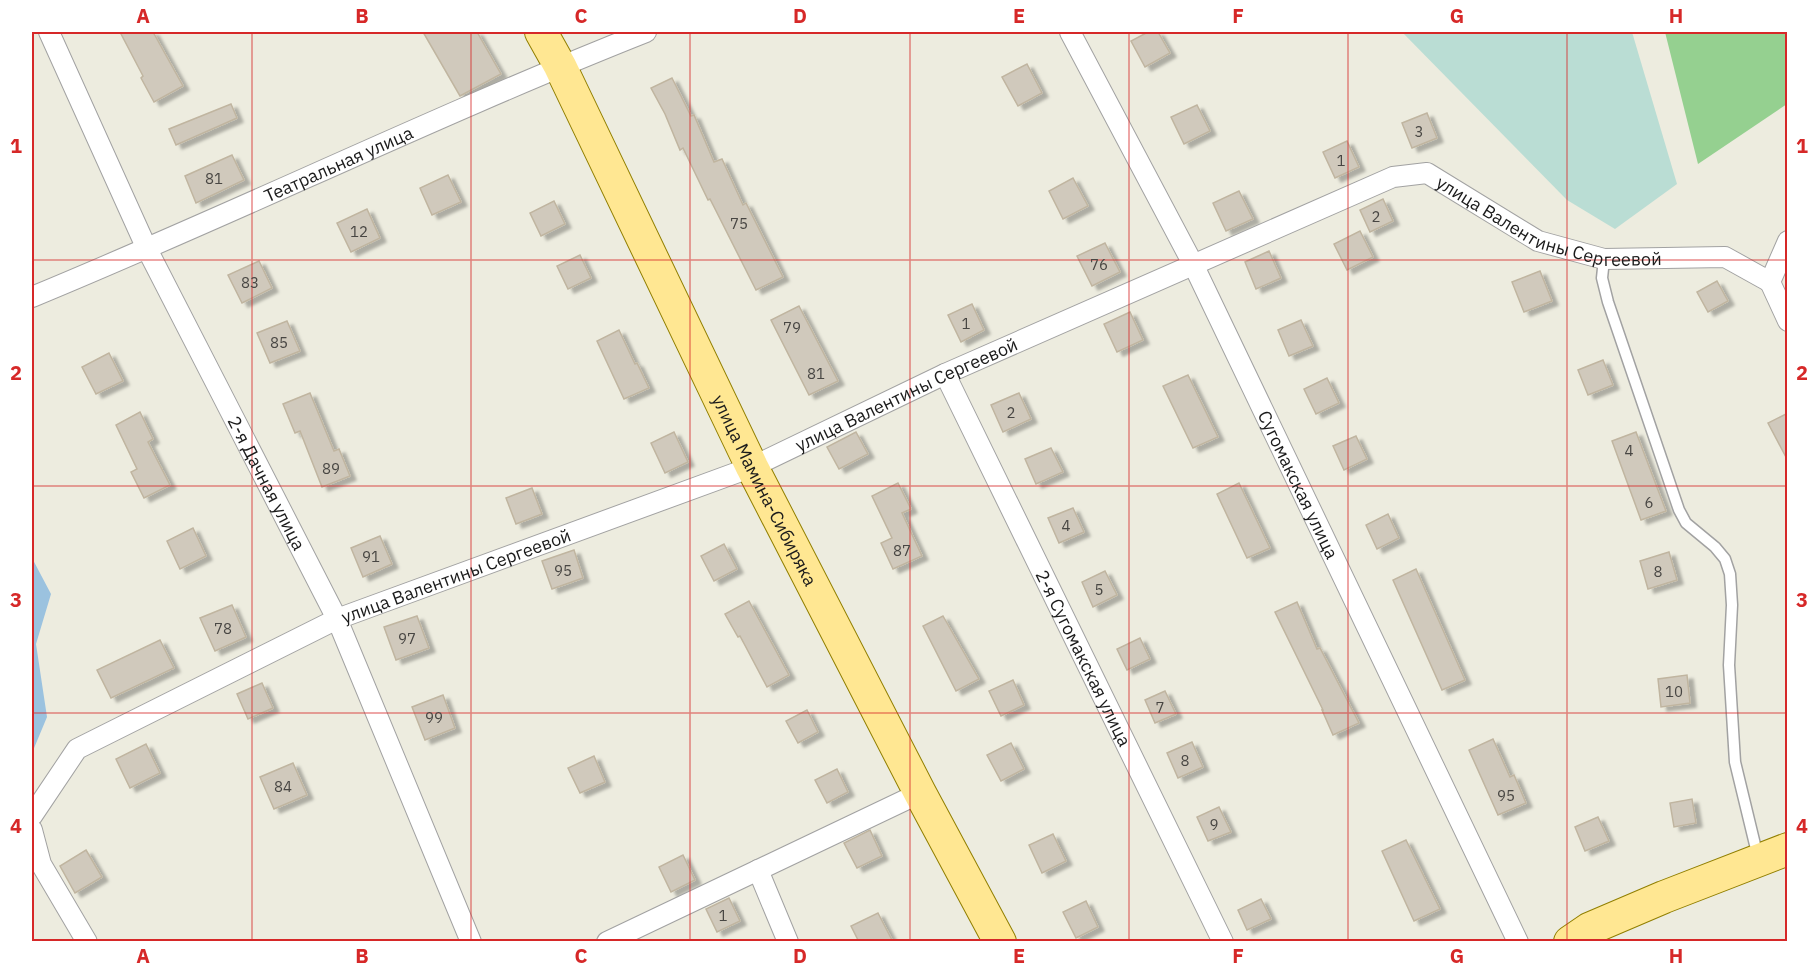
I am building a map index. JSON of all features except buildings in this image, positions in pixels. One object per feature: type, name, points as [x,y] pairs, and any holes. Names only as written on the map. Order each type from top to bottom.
[{"type":"main road","name":"улица Мамина-Сибиряка","points":[[541,32],[560,66],[752,467],[920,793],[1000,942]]},
{"type":"main road","points":[[1570,942],[1589,929],[1664,897],[1788,849]]},
{"type":"street","name":"2-я Дачная улица","points":[[49,32],[147,249],[337,619],[471,942]]},
{"type":"street","name":"Театральная улица","points":[[32,297],[147,249],[560,66],[646,32]]},
{"type":"street","name":"Сугомакская улица","points":[[1070,32],[1193,264],[1518,942]]},
{"type":"street","name":"улица Валентины Сергеевой","points":[[32,816],[76,749],[337,619],[752,467],[945,374],[1393,177],[1427,173],[1538,241],[1604,258],[1725,257],[1770,282]]},
{"type":"street","points":[[1788,241],[1770,282],[1788,321]]},
{"type":"street","name":"2-я Сугомакская улица","points":[[945,374],[1223,942]]},
{"type":"street","points":[[607,942],[920,793]]},
{"type":"street","points":[[32,830],[41,864],[87,942]]},
{"type":"street","points":[[758,870],[788,942]]},
{"type":"lane","points":[[1604,258],[1602,278],[1608,302],[1679,510],[1686,523],[1715,547],[1725,559],[1730,574],[1732,605],[1729,665],[1735,762],[1759,860]]},
{"type":"green space","points":[[1665,32],[1787,32],[1787,104],[1698,164]]},
{"type":"shaded area","points":[[1402,32],[1632,32],[1677,184],[1615,229],[1567,200]]},
{"type":"shaded area","points":[[32,558],[51,594],[36,644],[47,717],[32,753]]}]
